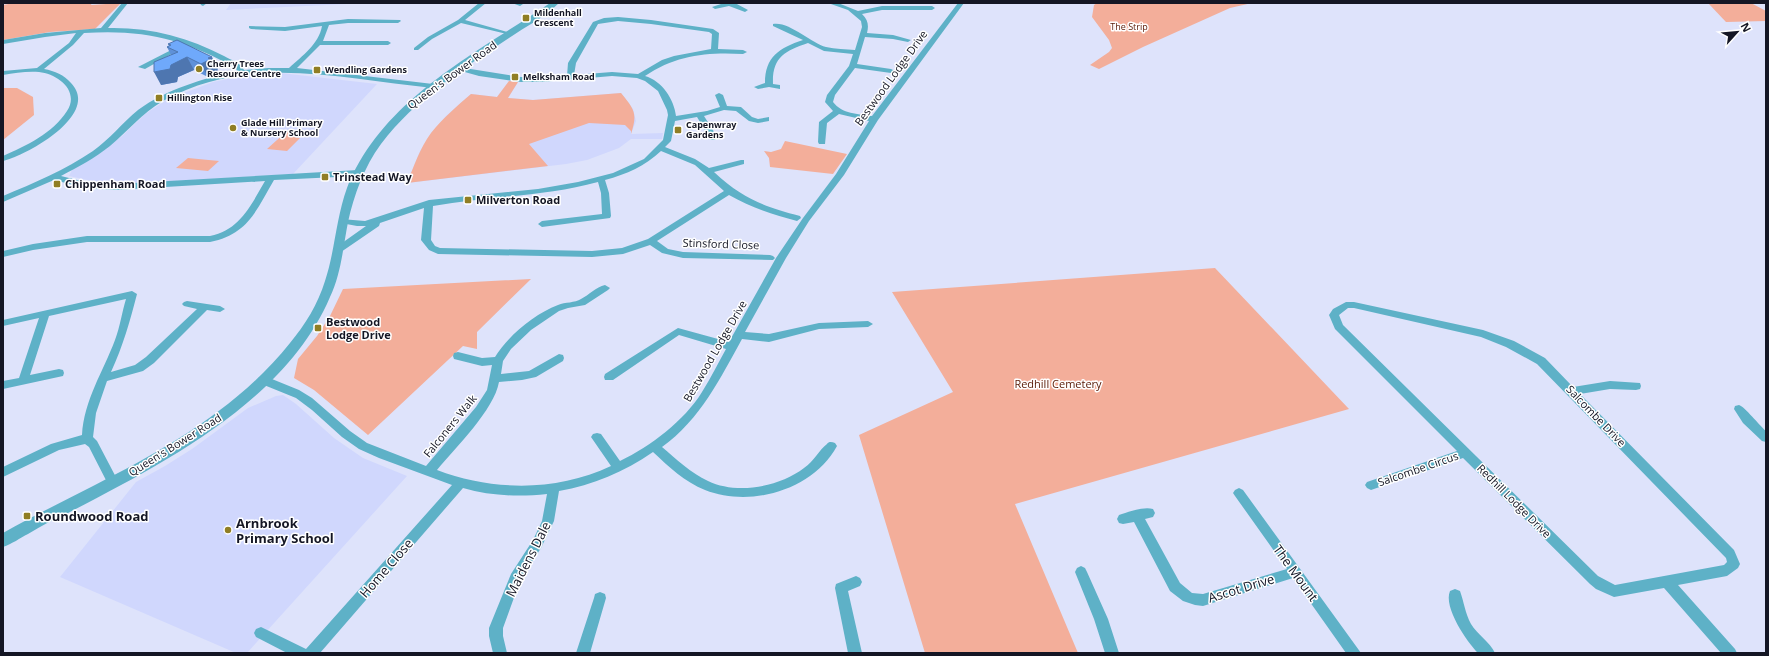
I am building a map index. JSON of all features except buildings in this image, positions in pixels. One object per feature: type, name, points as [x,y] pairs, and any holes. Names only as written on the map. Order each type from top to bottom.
[{"type":"street","points":[[102,30],[125,3]]},
{"type":"street","points":[[416,49],[430,38],[460,21],[483,3]]},
{"type":"street","name":"Queen's Bower Road","points":[[3,541],[113,483],[180,444],[209,425],[263,380],[293,349],[315,317],[331,280],[351,190],[367,155],[386,130],[406,109],[433,86],[555,3]]},
{"type":"street","points":[[715,7],[732,3],[745,10]]},
{"type":"street","points":[[831,3],[857,13],[864,20],[865,27],[853,66],[828,98],[831,106],[838,111],[874,119]]},
{"type":"street","name":"Bestwood Lodge Drive","points":[[263,380],[289,389],[300,395],[346,434],[363,446],[461,483],[481,488],[506,491],[531,491],[554,488],[582,481],[618,468],[655,447],[678,428],[696,409],[733,347],[781,258],[806,220],[840,174],[874,119],[961,3]]},
{"type":"street","points":[[857,13],[882,8],[932,8]]},
{"type":"street","points":[[570,78],[572,63],[595,23],[608,19],[642,21],[711,30],[716,33],[714,50]]},
{"type":"street","points":[[251,27],[285,29],[357,20],[389,22],[398,21]]},
{"type":"street","points":[[780,20],[771,24],[793,32],[824,49],[858,52]]},
{"type":"street","points":[[460,21],[509,34]]},
{"type":"street","points":[[291,70],[317,43],[326,24]]},
{"type":"street","points":[[793,32],[802,28]]},
{"type":"street","points":[[3,42],[82,31],[102,30],[150,33],[189,43],[239,67],[241,74]]},
{"type":"street","points":[[38,70],[71,44],[82,31]]},
{"type":"street","points":[[863,35],[893,37],[908,40]]},
{"type":"street","points":[[769,85],[770,67],[777,53],[807,41]]},
{"type":"street","points":[[142,67],[155,62],[189,43]]},
{"type":"street","points":[[317,43],[388,43]]},
{"type":"street","points":[[640,76],[654,65],[689,53],[714,50],[743,52]]},
{"type":"street","points":[[853,66],[883,67],[891,71]]},
{"type":"street","points":[[344,221],[365,224],[429,203],[560,188],[601,179],[637,166],[661,148],[670,135],[672,119],[670,104],[661,90],[649,79],[640,76],[622,74],[542,80],[515,79],[458,69]]},
{"type":"street","points":[[3,73],[38,70],[56,73],[67,82],[74,94],[73,108],[68,115],[49,133],[3,160]]},
{"type":"street","points":[[3,199],[54,177],[106,144],[138,114],[160,100],[199,84],[241,74],[267,70],[291,70],[433,86]]},
{"type":"street","points":[[758,87],[769,85],[777,88]]},
{"type":"street","points":[[719,95],[724,108]]},
{"type":"street","points":[[672,119],[699,115],[724,108],[738,109],[745,117],[762,122]]},
{"type":"street","points":[[832,133],[822,138],[823,122],[838,111]]},
{"type":"street","points":[[699,115],[712,135],[720,131]]},
{"type":"street","points":[[661,148],[689,159],[708,171],[730,191],[765,209],[797,218]]},
{"type":"street","points":[[708,171],[737,165]]},
{"type":"street","points":[[54,177],[85,185],[116,187],[358,173]]},
{"type":"street","points":[[3,254],[33,247],[87,239],[210,240],[221,238],[233,232],[242,225],[271,178]]},
{"type":"street","points":[[542,224],[607,216],[605,193],[601,179]]},
{"type":"street","points":[[429,203],[426,240],[432,248],[438,251],[592,254],[623,250],[650,241],[730,191]]},
{"type":"street","points":[[338,250],[386,218]]},
{"type":"street","name":"Stinsford Close","points":[[650,241],[665,251],[683,255],[770,258]]},
{"type":"street","name":"Falconers Walk","points":[[429,471],[480,410],[492,391],[496,378],[498,362],[507,346],[527,328],[556,309],[566,305],[582,302],[604,288]]},
{"type":"street","points":[[3,323],[132,294],[120,340],[91,408],[87,425],[87,439]]},
{"type":"street","points":[[187,304],[220,309]]},
{"type":"street","name":"Redhill Lodge Drive","points":[[1354,305],[1346,305],[1336,311],[1334,316],[1339,326],[1601,585],[1614,591],[1620,591],[1666,582]]},
{"type":"street","name":"Salcombe Drive","points":[[1354,305],[1496,338],[1523,350],[1541,361],[1572,391],[1730,554],[1733,559],[1734,564],[1727,570],[1666,582]]},
{"type":"street","points":[[104,378],[132,371],[150,360],[205,307]]},
{"type":"street","points":[[23,381],[45,314]]},
{"type":"street","points":[[739,335],[769,338],[808,328],[857,321],[868,324]]},
{"type":"street","points":[[609,377],[678,331],[733,347]]},
{"type":"street","points":[[458,356],[482,362],[498,362]]},
{"type":"street","points":[[496,378],[532,374],[559,358]]},
{"type":"street","points":[[3,385],[59,373]]},
{"type":"street","points":[[1572,391],[1610,385],[1636,386]]},
{"type":"street","points":[[1739,409],[1747,420],[1766,438]]},
{"type":"street","points":[[597,437],[610,454],[618,468]]},
{"type":"street","points":[[3,472],[65,443],[87,439],[93,444],[113,483]]},
{"type":"street","points":[[655,447],[684,472],[709,486],[735,492],[758,492],[779,488],[798,479],[824,457],[831,446]]},
{"type":"street","name":"Salcombe Circus","points":[[1371,485],[1466,452]]},
{"type":"street","name":"Home Close","points":[[312,653],[461,483]]},
{"type":"street","name":"Maidens Dale","points":[[500,653],[496,636],[496,628],[515,578],[537,544],[548,521],[552,508],[554,488]]},
{"type":"street","name":"The Mount","points":[[1239,493],[1354,653]]},
{"type":"street","name":"Ascot Drive","points":[[1123,519],[1143,515],[1175,587],[1181,593],[1195,600],[1203,600],[1296,572]]},
{"type":"street","points":[[1081,572],[1101,619],[1112,653]]},
{"type":"street","points":[[855,653],[841,588],[856,582]]},
{"type":"street","points":[[1666,582],[1730,653]]},
{"type":"street","points":[[1455,596],[1458,613],[1474,641],[1488,653]]},
{"type":"street","points":[[583,653],[600,598]]},
{"type":"street","points":[[261,633],[301,653]]},
{"type":"shaded area","points":[[231,3],[368,3],[226,10]]},
{"type":"shaded area","name":"Glade Hill Primary & Nursery School","points":[[272,72],[377,84],[293,174],[125,184],[96,182],[69,176],[72,170],[122,136],[145,114],[168,99],[213,82],[247,75]]},
{"type":"shaded area","points":[[509,81],[518,82],[508,98],[533,100],[621,93],[633,109],[636,121],[631,134],[663,133],[662,139],[631,139],[619,148],[587,160],[566,164],[407,183],[420,151],[431,134],[446,116],[471,94],[497,97]]},
{"type":"shaded area","name":"Arnbrook Primary School","points":[[283,395],[296,404],[334,438],[363,458],[407,476],[247,653],[236,653],[60,577],[136,482],[192,449],[248,408],[276,396]]},
{"type":"green space","points":[[14,3],[92,3],[91,5],[121,3],[95,29],[50,32],[3,40],[3,5]]},
{"type":"green space","name":"The Strip","points":[[1097,3],[1252,3],[1230,8],[1143,47],[1099,69],[1090,65],[1109,52],[1112,48],[1109,40],[1092,17],[1094,5]]},
{"type":"green space","points":[[1708,3],[1751,3],[1766,11],[1766,21],[1726,22]]},
{"type":"green space","points":[[509,81],[518,82],[508,98],[533,100],[621,93],[634,112],[634,121],[631,134],[631,131],[625,125],[589,123],[529,144],[548,166],[407,183],[424,145],[431,133],[445,117],[471,94],[497,97]]},
{"type":"green space","points":[[3,88],[17,88],[33,97],[34,115],[3,140]]},
{"type":"green space","points":[[287,131],[299,132],[293,137],[300,138],[287,151],[267,149]]},
{"type":"green space","points":[[785,141],[847,154],[833,174],[770,167],[769,158],[764,151],[771,152],[781,149]]},
{"type":"green space","points":[[188,158],[219,161],[208,171],[176,168]]},
{"type":"green space","name":"Redhill Cemetery","points":[[1215,268],[1349,409],[1015,504],[1078,653],[925,653],[859,435],[953,392],[892,292]]},
{"type":"green space","points":[[531,279],[477,332],[477,349],[463,346],[368,435],[314,390],[294,378],[298,359],[317,336],[330,316],[343,289]]},
{"type":"place","name":"Mildenhall Crescent","points":[[526,18]]},
{"type":"place","name":"Cherry Trees Resource Centre","points":[[199,69]]},
{"type":"place","name":"Wendling Gardens","points":[[317,70]]},
{"type":"place","name":"Melksham Road","points":[[515,77]]},
{"type":"place","name":"Hillington Rise","points":[[159,98]]},
{"type":"place","name":"Glade Hill Primary & Nursery School","points":[[233,128]]},
{"type":"place","name":"Capenwray Gardens","points":[[678,130]]},
{"type":"place","name":"Trinstead Way","points":[[325,177]]},
{"type":"place","name":"Chippenham Road","points":[[57,184]]},
{"type":"place","name":"Milverton Road","points":[[468,200]]},
{"type":"place","name":"Bestwood Lodge Drive","points":[[318,328]]},
{"type":"place","name":"Roundwood Road","points":[[27,516]]},
{"type":"place","name":"Arnbrook Primary School","points":[[228,530]]}]
